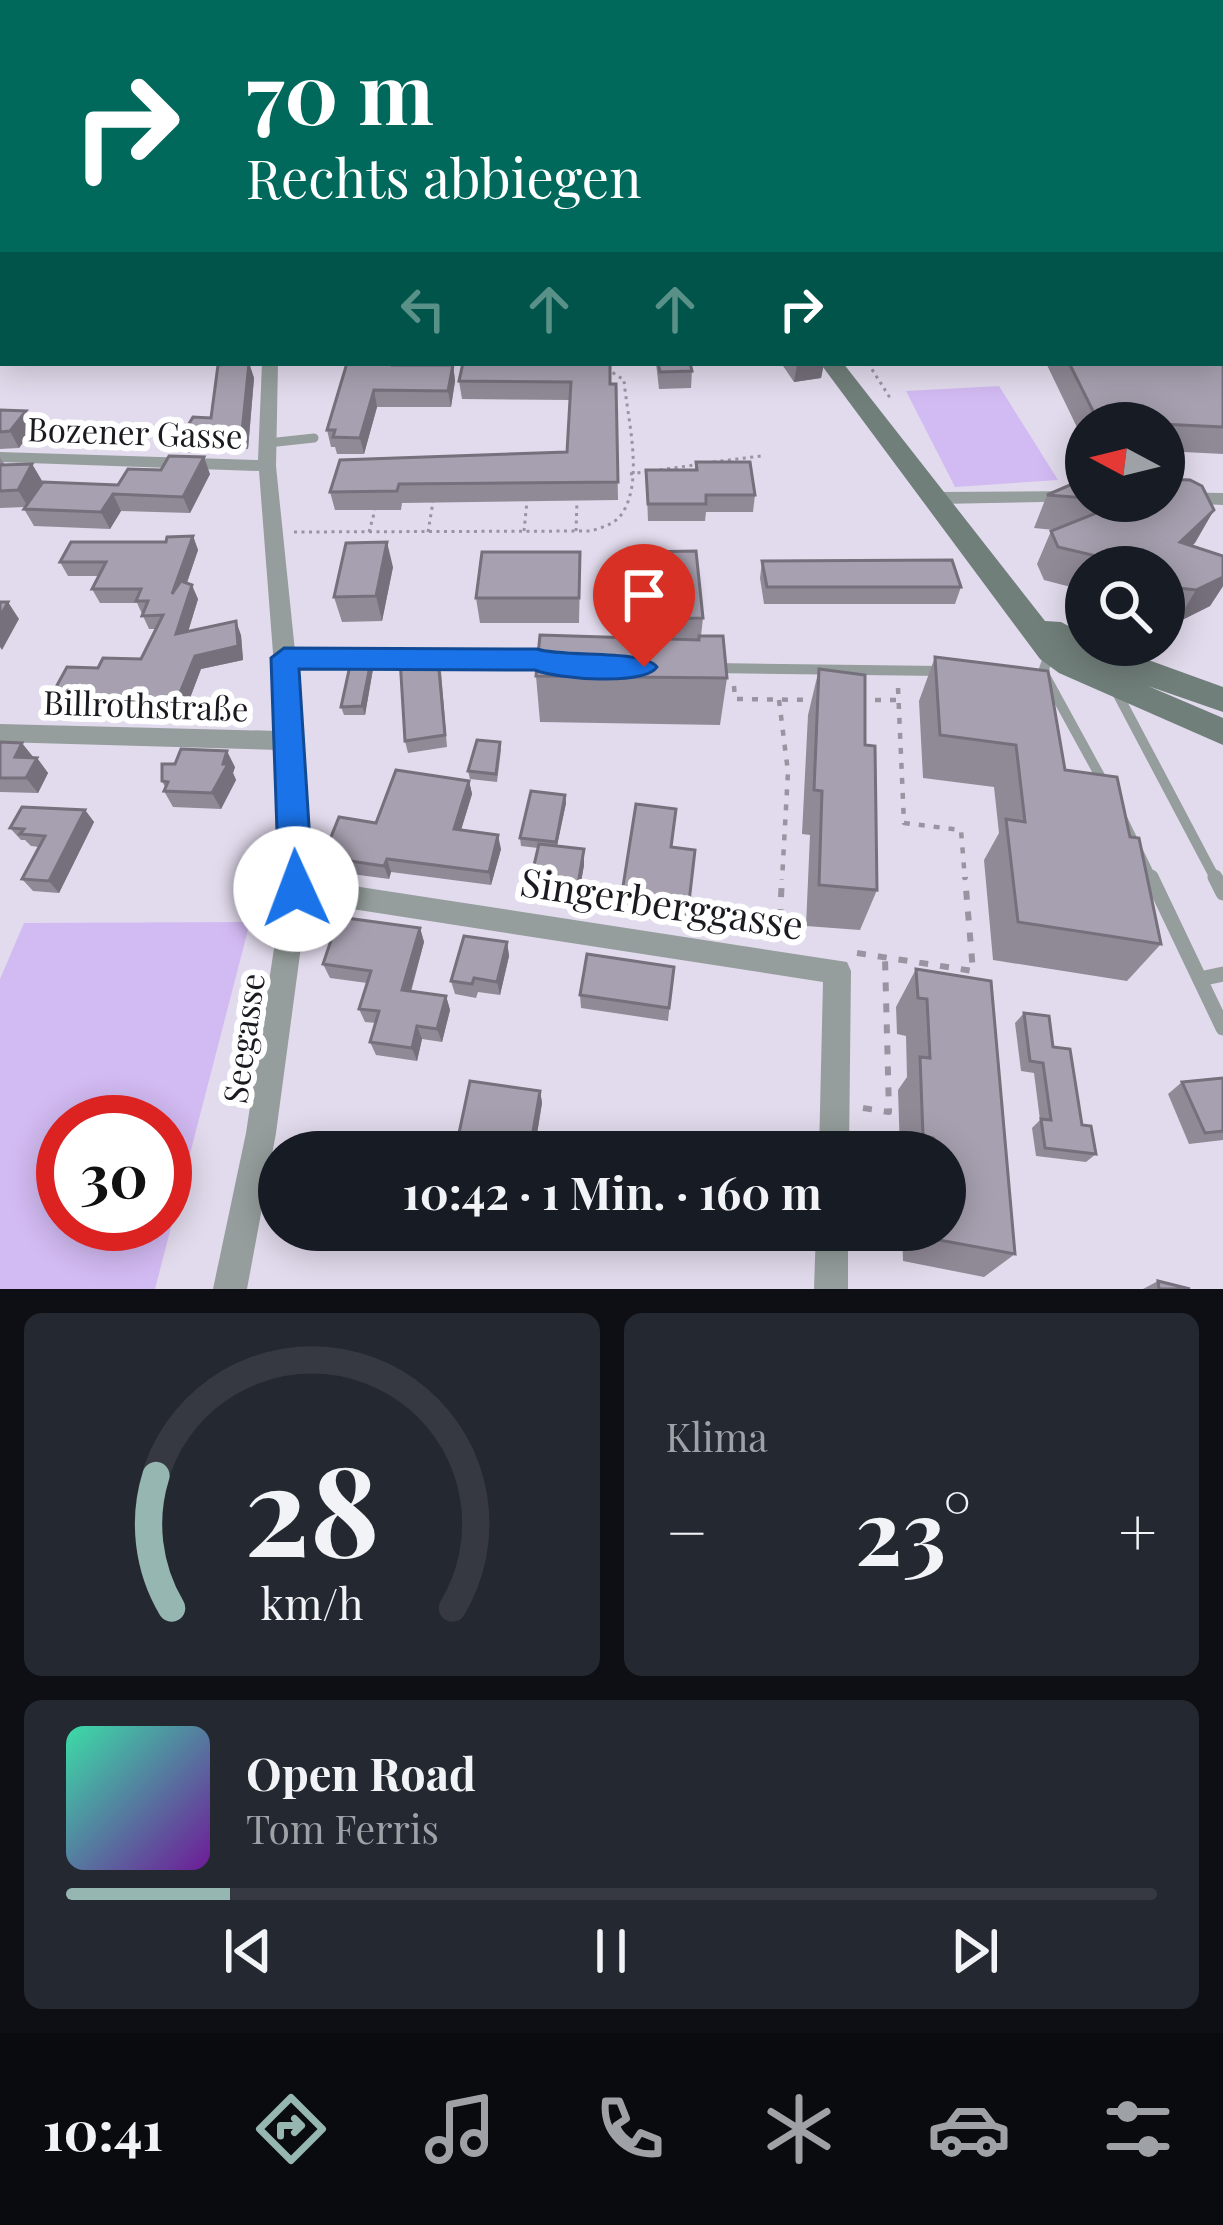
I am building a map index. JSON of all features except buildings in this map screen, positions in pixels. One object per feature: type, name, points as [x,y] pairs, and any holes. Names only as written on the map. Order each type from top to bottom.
[{"type":"street","name":"Seegasse","points":[[230,1289],[261,1133],[296,889],[291,741],[271,532],[270,366]]},
{"type":"street","points":[[833,366],[938,498],[1050,652],[1112,685],[1223,732]]},
{"type":"street","name":"Bozener Gasse","points":[[0,457],[268,454]]},
{"type":"street","points":[[938,498],[1065,497]]},
{"type":"street","points":[[1185,498],[1223,499]]},
{"type":"street","points":[[1050,652],[1110,660],[1223,700]]},
{"type":"street","name":"Billrothstraße","points":[[0,733],[291,741]]},
{"type":"street","name":"Singerberggasse","points":[[296,889],[837,971],[834,1131]]},
{"type":"street","points":[[832,1251],[832,1289]]},
{"type":"lane","points":[[268,454],[314,438]]},
{"type":"lane","points":[[1022,672],[1050,652],[1126,827],[1223,1028]]},
{"type":"lane","points":[[284,658],[537,659],[554,666]]},
{"type":"lane","points":[[688,668],[960,671]]},
{"type":"lane","points":[[1112,685],[1223,893]]},
{"type":"lane","points":[[1200,979],[1223,974]]},
{"type":"path","points":[[271,532],[576,531],[613,524],[625,511],[630,474],[624,380],[597,366]]},
{"type":"path","points":[[610,399],[625,399]]},
{"type":"path","points":[[630,474],[760,456]]},
{"type":"path","points":[[524,531],[527,501]]},
{"type":"path","points":[[576,531],[577,501]]},
{"type":"path","points":[[428,532],[433,502]]},
{"type":"path","points":[[370,532],[375,510]]},
{"type":"path","points":[[732,668],[735,699],[826,700]]},
{"type":"path","points":[[842,951],[973,971],[961,830],[904,823],[897,670]]},
{"type":"path","points":[[778,963],[788,772],[779,700]]},
{"type":"path","points":[[850,700],[898,700]]},
{"type":"path","points":[[834,1103],[889,1112],[885,958]]},
{"type":"shaded area","points":[[999,386],[1058,480],[955,487],[906,391]]},
{"type":"shaded area","points":[[250,922],[192,1146],[192,1095],[36,1095],[36,1251],[165,1251],[155,1289],[0,1289],[0,979],[24,923]]},
{"type":"route","points":[[296,889],[290,700],[284,658],[537,659],[554,666],[644,667]]}]
